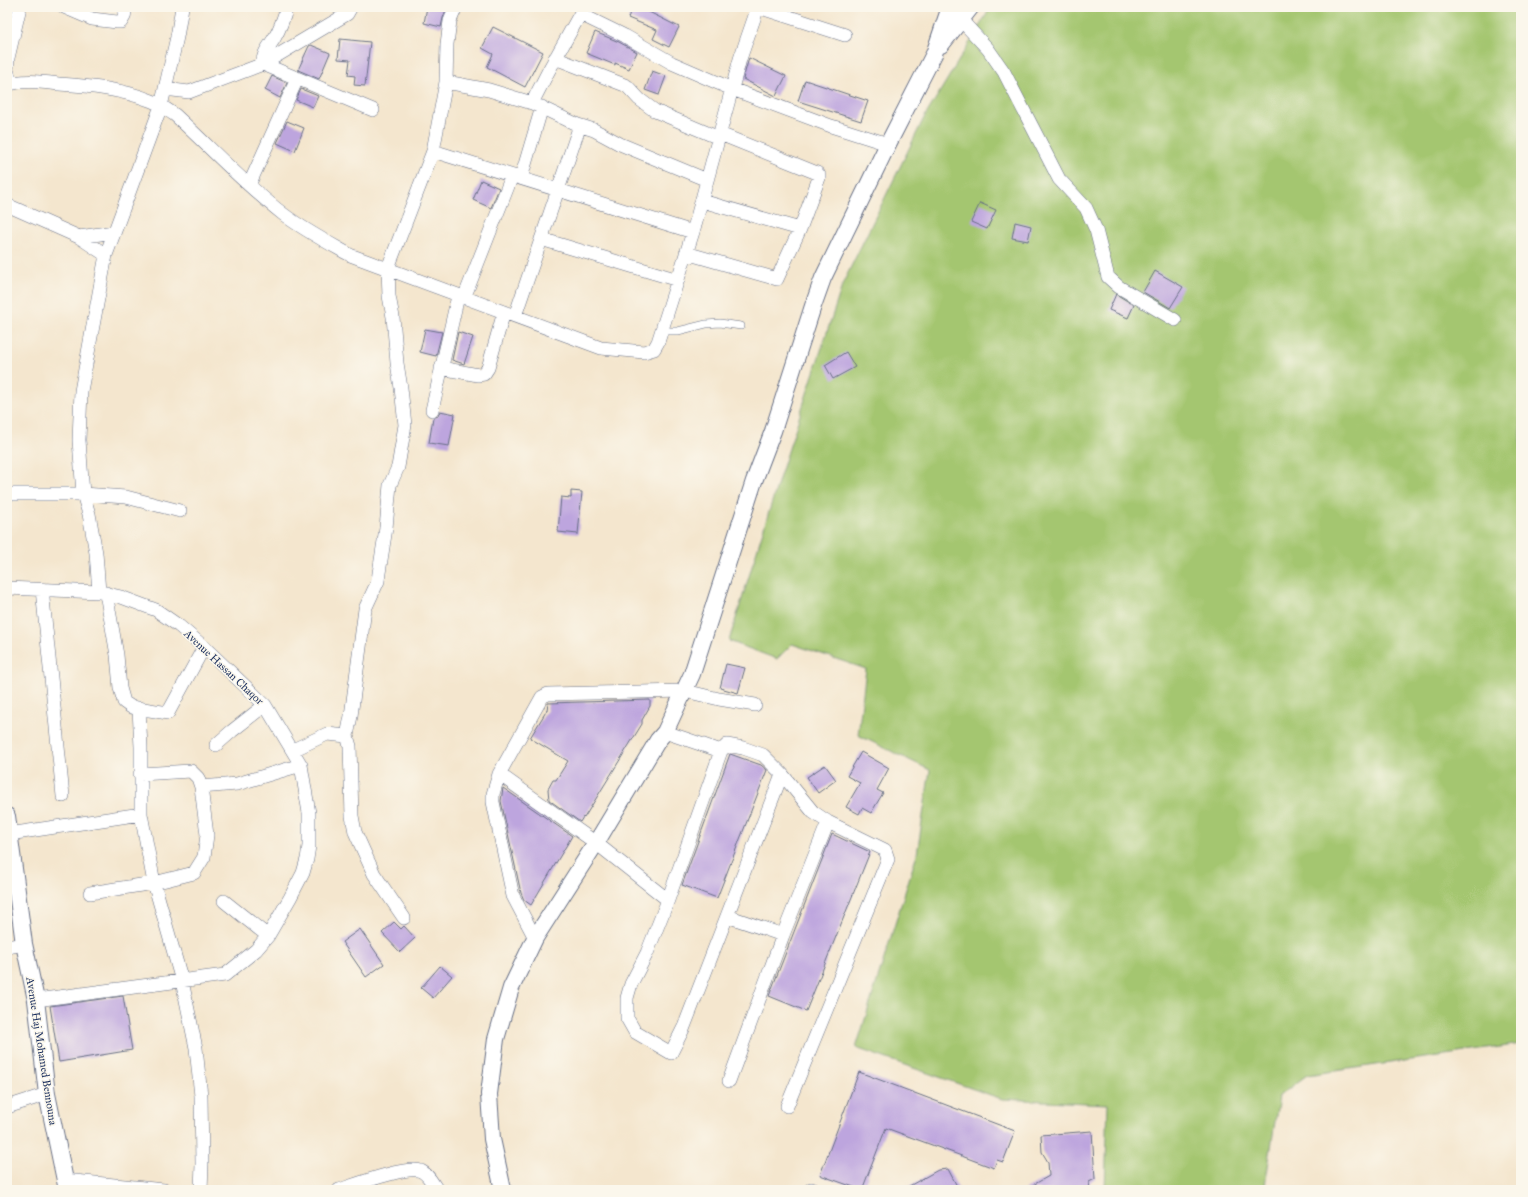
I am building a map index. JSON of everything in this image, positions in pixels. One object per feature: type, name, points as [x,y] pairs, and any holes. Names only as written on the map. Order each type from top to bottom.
[{"type":"street","points":[[20,7],[8,58],[7,70],[9,84],[44,82],[105,88],[133,95],[161,106],[187,126],[282,214],[313,235],[350,255],[601,348],[630,352],[652,351],[656,346],[662,331],[702,201],[740,59],[758,7],[845,35]]},
{"type":"street","points":[[64,7],[92,19],[117,22],[121,22],[124,19],[126,7]]},
{"type":"street","points":[[182,7],[177,37],[161,106],[106,255],[81,391],[79,440],[83,494],[89,514],[103,592],[117,655],[120,688],[125,704],[139,709],[168,713],[204,647]]},
{"type":"street","points":[[263,64],[263,55],[275,37],[287,7]]},
{"type":"street","points":[[165,89],[189,92],[263,64],[347,14],[351,7]]},
{"type":"street","points":[[404,918],[374,874],[355,832],[352,816],[350,746],[347,736],[365,609],[378,581],[386,528],[390,485],[398,467],[405,425],[393,317],[389,296],[388,268],[433,151],[446,82],[447,44],[450,22],[456,7]]},
{"type":"street","points":[[503,1190],[492,1139],[489,1094],[491,1067],[496,1039],[511,988],[535,938],[596,843],[658,740],[665,732],[685,691],[713,611],[754,481],[773,431],[813,306],[824,278],[888,144],[934,54],[950,7]]},
{"type":"street","points":[[934,54],[971,7]]},
{"type":"street","points":[[432,410],[441,368],[461,297],[516,177],[537,105],[555,58],[582,10],[672,63],[732,89],[831,126],[888,144]]},
{"type":"street","points":[[961,20],[988,49],[1000,66],[1059,178],[1086,208],[1096,230],[1108,277],[1119,287],[1175,320]]},
{"type":"street","points":[[555,58],[626,86],[655,111],[819,175],[800,229],[777,280],[686,253]]},
{"type":"street","points":[[263,64],[373,110]]},
{"type":"street","points":[[249,185],[297,78]]},
{"type":"street","points":[[446,82],[489,90],[537,105],[578,125],[594,130],[620,144],[707,180]]},
{"type":"street","points":[[441,368],[478,375],[484,374],[488,368],[540,240],[578,131],[578,125]]},
{"type":"street","points":[[433,151],[693,232]]},
{"type":"street","points":[[702,201],[800,229]]},
{"type":"street","points":[[7,205],[79,236],[106,255]]},
{"type":"street","points":[[79,236],[114,232]]},
{"type":"street","points":[[540,240],[678,280]]},
{"type":"street","points":[[7,494],[83,494],[126,497],[180,511]]},
{"type":"street","name":"Avenue Hassan Chaqor","points":[[7,588],[103,592],[121,596],[156,610],[179,626],[204,647],[265,705],[293,750],[301,766],[309,813],[309,846],[303,873],[268,936],[256,950],[225,975],[36,1000]]},
{"type":"street","points":[[42,589],[63,796]]},
{"type":"street","points":[[535,938],[513,896],[493,802],[493,794],[499,774],[542,697],[548,694],[685,691],[755,705]]},
{"type":"street","points":[[216,745],[265,705]]},
{"type":"street","points":[[139,709],[141,814],[154,883],[182,981],[196,1048],[201,1096],[201,1190]]},
{"type":"street","points":[[665,732],[721,751]]},
{"type":"street","points":[[293,750],[327,734],[347,736]]},
{"type":"street","points":[[782,774],[684,1027],[671,1053],[635,1032],[627,1018],[627,998],[631,984],[646,953],[668,900],[721,751],[727,745],[743,748],[763,756],[782,774],[813,812],[828,822],[885,850],[888,859],[787,1106]]},
{"type":"street","points":[[201,787],[237,784],[301,766]]},
{"type":"street","points":[[90,893],[154,883],[194,873],[200,865],[206,851],[207,835],[201,787],[198,778],[191,771],[140,774]]},
{"type":"street","points":[[499,774],[596,843],[668,900]]},
{"type":"street","points":[[9,834],[141,814]]},
{"type":"street","name":"Avenue Haj Mohamed Bennouna","points":[[7,816],[24,944],[36,1000],[47,1094],[66,1185]]},
{"type":"street","points":[[729,1081],[783,935],[828,822]]},
{"type":"street","points":[[224,901],[268,936]]},
{"type":"street","points":[[726,916],[783,935]]},
{"type":"street","points":[[7,947],[24,944]]},
{"type":"street","points":[[7,1107],[47,1094]]},
{"type":"street","points":[[339,1190],[410,1170],[421,1171],[437,1190]]},
{"type":"street","points":[[66,1185],[164,1190]]},
{"type":"lane","points":[[662,331],[678,331],[706,324],[720,323],[741,326]]},
{"type":"green space","points":[[991,7],[1521,7],[1521,1044],[1307,1075],[1279,1096],[1265,1186],[1263,1190],[1105,1190],[1108,1104],[1002,1099],[856,1048],[917,854],[930,770],[858,735],[866,669],[792,644],[777,659],[729,641],[780,476],[843,283],[924,118]]},
{"type":"building","points":[[427,7],[447,7],[441,27],[424,23]]},
{"type":"building","points":[[632,7],[648,7],[647,11],[679,27],[669,47],[653,39],[657,30],[628,18]]},
{"type":"building","points":[[493,27],[543,52],[525,87],[487,67],[493,54],[482,48]]},
{"type":"building","points":[[595,32],[619,42],[637,52],[629,69],[586,53]]},
{"type":"building","points":[[340,39],[370,42],[365,86],[354,85],[355,76],[348,75],[350,60],[338,59]]},
{"type":"building","points":[[311,45],[330,53],[319,79],[298,70],[309,46]]},
{"type":"building","points":[[749,58],[786,76],[776,96],[743,79]]},
{"type":"building","points":[[652,71],[666,76],[659,95],[645,90]]},
{"type":"building","points":[[272,76],[287,83],[280,98],[265,90]]},
{"type":"building","points":[[805,80],[868,101],[861,121],[798,101]]},
{"type":"building","points":[[301,89],[318,96],[313,107],[296,100]]},
{"type":"building","points":[[287,121],[304,128],[295,151],[277,143]]},
{"type":"building","points":[[481,180],[499,188],[491,208],[473,200]]},
{"type":"building","points":[[980,203],[996,210],[987,229],[971,222]]},
{"type":"building","points":[[1015,222],[1031,226],[1028,241],[1012,238]]},
{"type":"building","points":[[1155,271],[1183,287],[1170,308],[1143,292]]},
{"type":"building","points":[[1116,294],[1134,305],[1128,318],[1109,310]]},
{"type":"building","points":[[425,329],[442,332],[436,356],[420,352]]},
{"type":"building","points":[[458,332],[473,337],[464,364],[452,360]]},
{"type":"building","points":[[846,352],[855,367],[833,379],[825,365]]},
{"type":"building","points":[[440,411],[455,414],[449,446],[429,443],[433,418],[438,416]]},
{"type":"building","points":[[571,491],[582,492],[578,534],[558,532],[561,497],[571,498]]},
{"type":"building","points":[[726,664],[745,668],[738,693],[720,688]]},
{"type":"building","points":[[650,700],[650,706],[642,720],[642,724],[584,818],[583,817],[580,822],[549,800],[548,789],[553,780],[556,780],[568,761],[530,738],[547,710],[548,703]]},
{"type":"building","points":[[861,752],[889,768],[877,790],[883,793],[871,813],[862,808],[859,814],[846,807],[860,783],[847,776]]},
{"type":"building","points":[[730,754],[761,765],[767,770],[717,898],[682,885]]},
{"type":"building","points":[[825,765],[836,780],[818,793],[807,777]]},
{"type":"building","points":[[503,788],[572,836],[531,905],[524,900],[521,893],[501,801]]},
{"type":"building","points":[[832,834],[870,852],[806,1011],[769,996]]},
{"type":"building","points":[[394,922],[401,929],[404,926],[415,938],[400,952],[382,933]]},
{"type":"building","points":[[360,929],[384,964],[366,977],[342,942]]},
{"type":"building","points":[[440,966],[452,976],[433,998],[421,988]]},
{"type":"building","points":[[123,996],[132,1050],[59,1062],[50,1006]]},
{"type":"building","points":[[859,1072],[1015,1131],[1003,1162],[997,1160],[994,1168],[886,1128],[862,1190],[820,1175]]},
{"type":"building","points":[[1092,1131],[1095,1179],[1089,1182],[1090,1190],[1024,1190],[1049,1176],[1048,1162],[1042,1152],[1041,1135]]},
{"type":"building","points":[[948,1169],[959,1190],[902,1190],[938,1170]]}]
